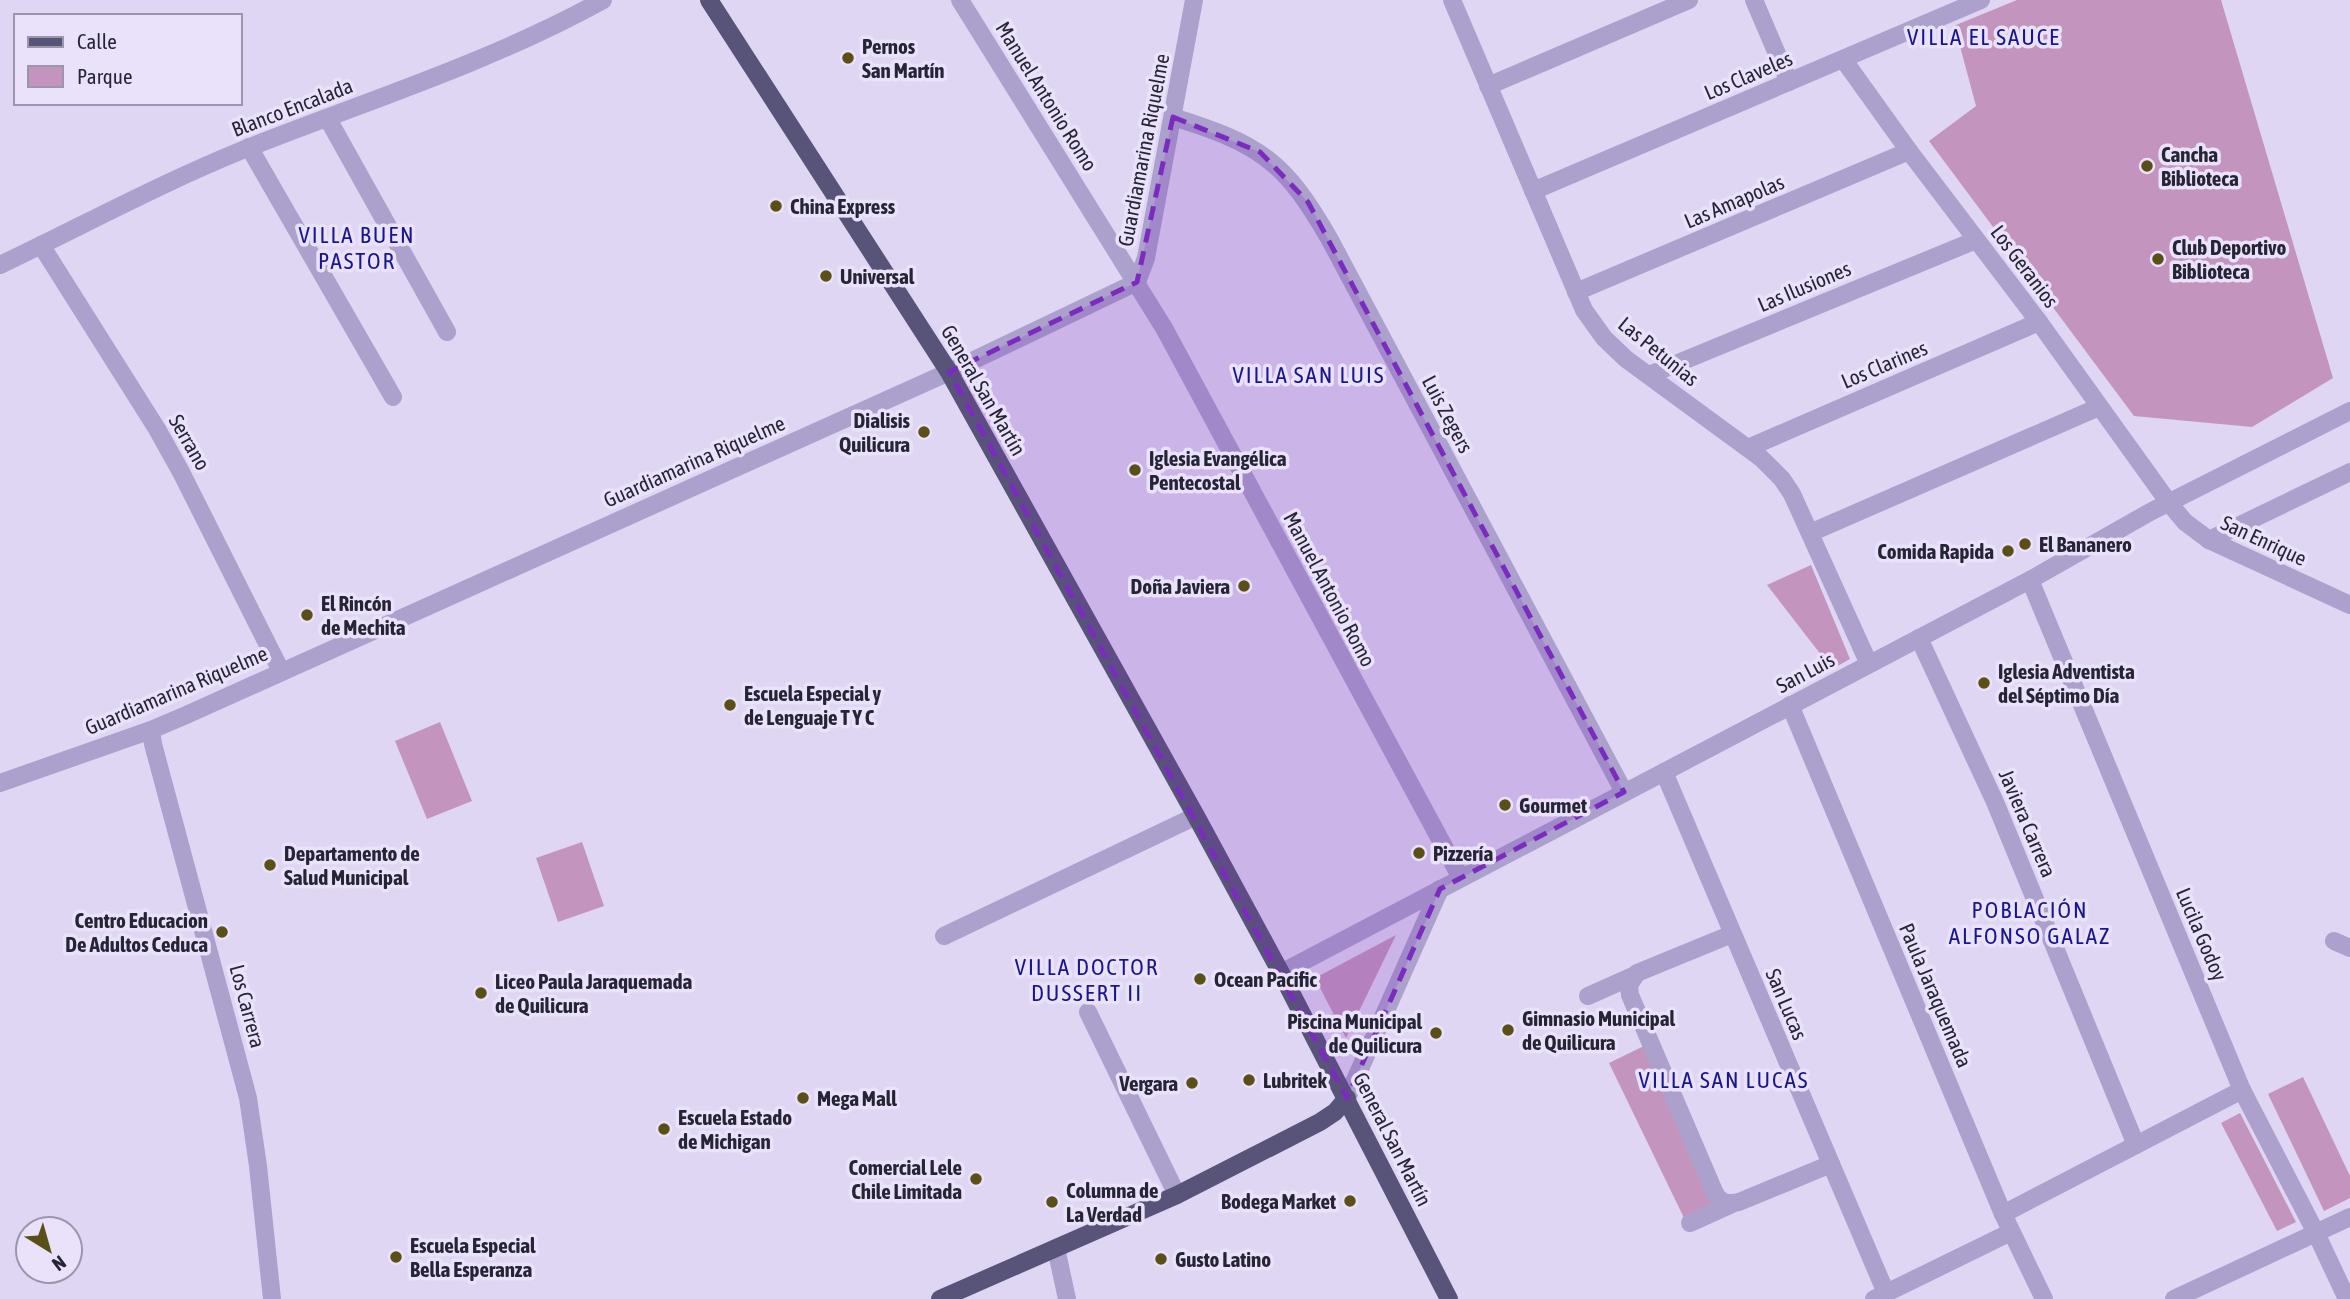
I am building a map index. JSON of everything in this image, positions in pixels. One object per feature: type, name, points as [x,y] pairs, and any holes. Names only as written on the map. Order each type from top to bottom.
[{"type":"main road","name":"General San Martín","points":[[709,0],[949,372],[1281,973],[1348,1098],[1449,1299]]},
{"type":"main road","points":[[941,1299],[1177,1195],[1320,1122],[1335,1112],[1348,1098]]},
{"type":"street","name":"Blanco Encalada","points":[[0,265],[146,191],[249,147],[508,48],[603,0]]},
{"type":"street","name":"Manuel Antonio Romo","points":[[960,0],[1164,328],[1461,878]]},
{"type":"street","name":"Guardiamarina Riquelme","points":[[0,783],[151,730],[949,372],[1137,282],[1146,258],[1194,0]]},
{"type":"street","name":"Las Petunias","points":[[1452,0],[1584,310],[1604,338],[1626,359],[1748,448],[1782,479],[1792,494],[1869,664]]},
{"type":"street","points":[[1488,86],[1689,0]]},
{"type":"street","points":[[1754,0],[1789,82]]},
{"type":"street","name":"Los Claveles","points":[[1533,191],[1981,0]]},
{"type":"street","name":"Los Geranios","points":[[1843,59],[2039,322],[2169,503]]},
{"type":"street","name":"Luis Zegers","points":[[1173,117],[1222,134],[1260,152],[1285,173],[1308,202],[1624,792]]},
{"type":"street","points":[[328,119],[447,332]]},
{"type":"street","points":[[249,147],[393,397]]},
{"type":"street","name":"Las Amapolas","points":[[1576,292],[1909,151]]},
{"type":"street","name":"Las Ilusiones","points":[[1649,375],[1976,240]]},
{"type":"street","name":"Serrano","points":[[41,245],[181,472],[281,671]]},
{"type":"street","name":"Los Clarines","points":[[1748,448],[2039,322]]},
{"type":"street","points":[[1810,533],[2099,407]]},
{"type":"street","name":"San Luis","points":[[1281,973],[2030,580],[2169,503],[2350,411]]},
{"type":"street","points":[[2209,540],[2350,472]]},
{"type":"street","name":"San Enrique","points":[[2169,503],[2185,522],[2209,540],[2350,605]]},
{"type":"street","name":"Lucila Godoy","points":[[2030,580],[2242,1090],[2347,1299]]},
{"type":"street","name":"Javiera Carrera","points":[[1919,638],[1984,777],[2136,1145]]},
{"type":"street","name":"Paula Jaraquemada","points":[[1790,705],[2003,1214],[2045,1299]]},
{"type":"street","name":"Los Carrera","points":[[151,730],[248,1098],[272,1299]]},
{"type":"street","name":"San Lucas","points":[[1664,772],[1831,1164],[1880,1296]]},
{"type":"street","points":[[944,936],[1196,816]]},
{"type":"street","points":[[1348,1098],[1440,889]]},
{"type":"street","points":[[1588,996],[1732,934]]},
{"type":"street","points":[[1632,978],[1630,995],[1714,1191],[1729,1203]]},
{"type":"street","points":[[1088,1012],[1177,1195]]},
{"type":"street","points":[[2003,1214],[2242,1090]]},
{"type":"street","points":[[1690,1223],[1729,1203],[1831,1164]]},
{"type":"street","points":[[2174,1299],[2350,1217]]},
{"type":"street","points":[[1880,1296],[2011,1232]]},
{"type":"street","points":[[1056,1248],[1068,1299]]},
{"type":"highlighted area","points":[[1173,117],[1260,152],[1308,202],[1624,792],[1440,889],[1347,1098],[949,372],[1137,282]]},
{"type":"green space","name":"Club Deportivo Biblioteca","points":[[2017,0],[2221,0],[2333,378],[2252,427],[2134,416],[1929,141],[1976,106],[1961,50],[1951,27]]},
{"type":"green space","points":[[1811,565],[1850,659],[1832,669],[1767,585]]},
{"type":"green space","points":[[440,722],[472,801],[427,819],[395,741]]},
{"type":"green space","points":[[582,842],[604,906],[558,922],[536,858]]},
{"type":"green space","points":[[1396,935],[1346,1038],[1315,978]]},
{"type":"green space","points":[[1644,1046],[1714,1201],[1713,1207],[1685,1220],[1609,1063]]},
{"type":"green space","points":[[2303,1077],[2350,1176],[2350,1198],[2324,1211],[2268,1094]]},
{"type":"green space","points":[[2240,1113],[2296,1222],[2277,1231],[2221,1123]]},
{"type":"place","name":"Pernos San Martín","points":[[848,58]]},
{"type":"place","name":"Cancha Biblioteca","points":[[2147,166]]},
{"type":"place","name":"China Express","points":[[776,206]]},
{"type":"place","name":"Club Deportivo Biblioteca","points":[[2158,259]]},
{"type":"place","name":"Universal","points":[[826,276]]},
{"type":"place","name":"Dialisis Quilicura","points":[[924,432]]},
{"type":"place","name":"Iglesia Evangélica Pentecostal","points":[[1135,470]]},
{"type":"place","name":"El Bananero","points":[[2025,544]]},
{"type":"place","name":"Comida Rapida","points":[[2008,551]]},
{"type":"place","name":"Doña Javiera","points":[[1244,586]]},
{"type":"place","name":"El Rincón de Mechita","points":[[307,615]]},
{"type":"place","name":"Iglesia Adventista del Séptimo Día","points":[[1984,683]]},
{"type":"place","name":"Escuela Especial y de Lenguaje T Y C","points":[[730,705]]},
{"type":"place","name":"Gourmet","points":[[1505,805]]},
{"type":"place","name":"Pizzería","points":[[1419,853]]},
{"type":"place","name":"Departamento de Salud Municipal","points":[[270,865]]},
{"type":"place","name":"Centro Educacion De Adultos Ceduca","points":[[222,932]]},
{"type":"place","name":"Ocean Pacific","points":[[1200,979]]},
{"type":"place","name":"Liceo Paula Jaraquemada de Quilicura","points":[[481,993]]},
{"type":"place","name":"Gimnasio Municipal de Quilicura","points":[[1508,1030]]},
{"type":"place","name":"Piscina Municipal de Quilicura","points":[[1436,1033]]},
{"type":"place","name":"Lubritek","points":[[1249,1080]]},
{"type":"place","name":"Vergara","points":[[1192,1083]]},
{"type":"place","name":"Mega Mall","points":[[803,1098]]},
{"type":"place","name":"Escuela Estado de Michigan","points":[[664,1129]]},
{"type":"place","name":"Comercial Lele Chile Limitada","points":[[976,1179]]},
{"type":"place","name":"Bodega Market","points":[[1350,1201]]},
{"type":"place","name":"Columna de La Verdad","points":[[1052,1202]]},
{"type":"place","name":"Escuela Especial Bella Esperanza","points":[[396,1257]]},
{"type":"place","name":"Gusto Latino","points":[[1161,1259]]},
{"type":"district","name":"VILLA EL SAUCE","points":[[1984,37]]},
{"type":"district","name":"VILLA BUEN PASTOR","points":[[357,248]]},
{"type":"district","name":"VILLA SAN LUIS","points":[[1309,375]]},
{"type":"district","name":"POBLACIÓN ALFONSO GALAZ","points":[[2030,923]]},
{"type":"district","name":"VILLA DOCTOR DUSSERT II","points":[[1087,980]]},
{"type":"district","name":"VILLA SAN LUCAS","points":[[1724,1080]]}]
